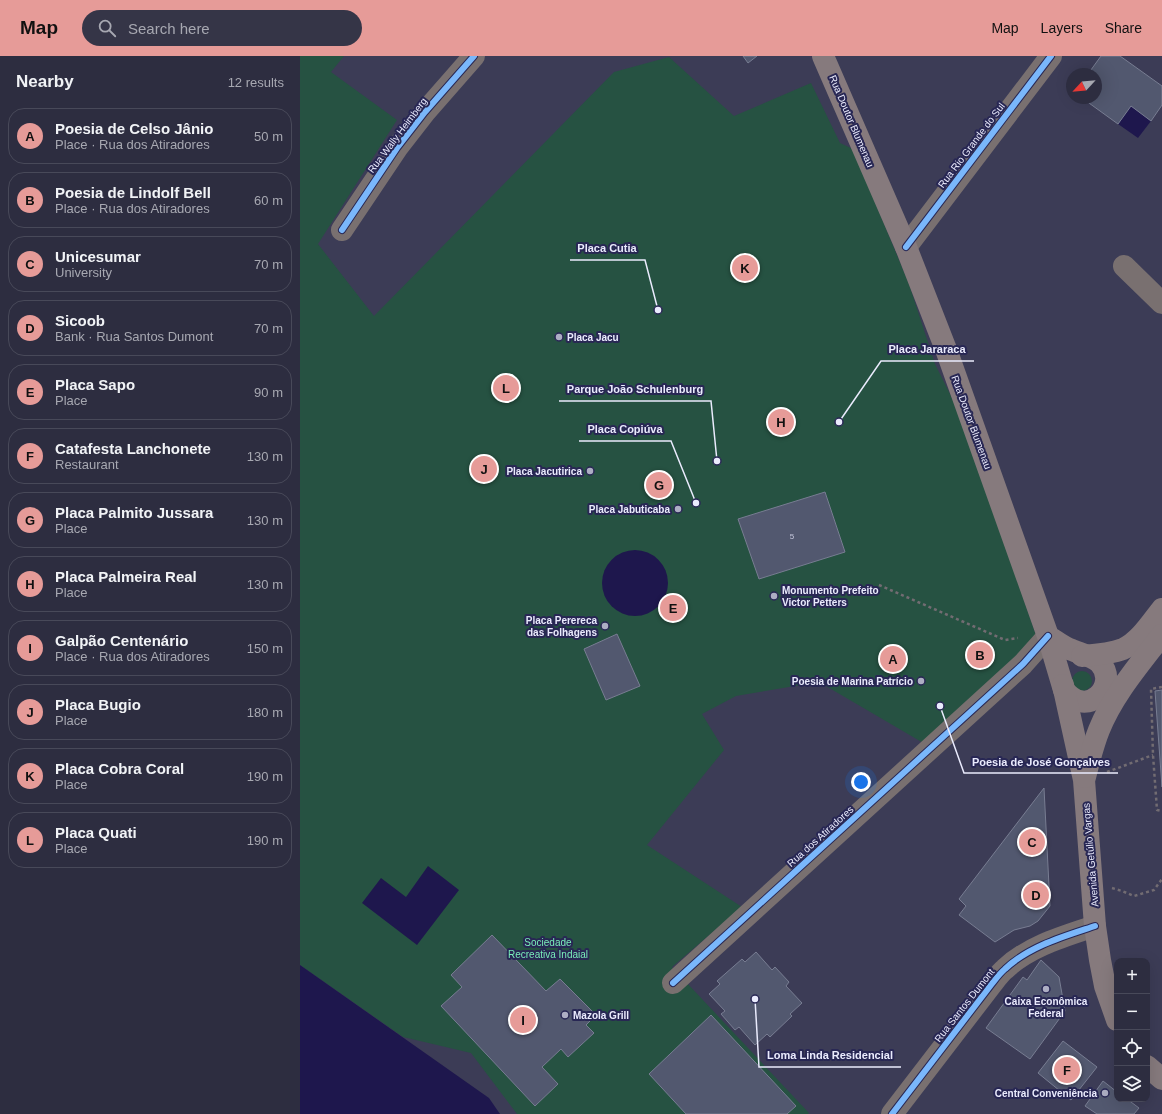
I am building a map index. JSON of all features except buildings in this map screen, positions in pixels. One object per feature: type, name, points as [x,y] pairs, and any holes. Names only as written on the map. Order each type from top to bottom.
[{"type":"main road","name":"Rua Doutor Blumenau","points":[[824,56],[906,247],[946,352],[1048,636],[1064,690]]},
{"type":"main road","points":[[1048,636],[1061,645],[1086,656],[1093,658],[1100,662],[1104,669],[1106,676],[1102,691],[1097,697],[1082,702],[1068,696],[1064,690],[1061,680],[1063,671],[1068,662],[1076,657],[1086,656],[1110,652],[1123,649],[1134,642],[1162,609]]},
{"type":"main road","points":[[1084,780],[1099,729],[1114,701],[1162,635]]},
{"type":"main road","name":"Avenida Getúlio Vargas","points":[[1064,690],[1084,780],[1095,926],[1105,986],[1114,1012]]},
{"type":"main road","points":[[1150,1069],[1162,1079]]},
{"type":"street","name":"Rua Wally Heimberg","points":[[342,230],[397,148],[425,112],[474,56]]},
{"type":"street","name":"Rua Rio Grande do Sul","points":[[906,247],[1051,56]]},
{"type":"street","points":[[1124,266],[1162,303]]},
{"type":"street","name":"Rua dos Atiradores","points":[[673,983],[1023,664],[1048,636]]},
{"type":"street","name":"Rua Santos Dumont","points":[[892,1114],[991,985],[1006,968],[1024,955],[1044,944],[1063,936],[1095,926]]},
{"type":"path","points":[[879,585],[1004,640],[1048,636]]},
{"type":"path","points":[[1162,687],[1151,689],[1153,755],[1157,810],[1162,811]]},
{"type":"path","points":[[1084,780],[1153,755]]},
{"type":"path","points":[[1092,886],[1105,886],[1134,896],[1154,890],[1162,879]]},
{"type":"green space","name":"Sociedade Recreativa Indaial","points":[[300,56],[344,56],[331,72],[397,120],[318,244],[374,316],[614,72],[669,57],[734,116],[811,83],[840,143],[853,149],[909,284],[935,364],[961,416],[1038,641],[925,744],[819,682],[736,696],[702,714],[724,750],[647,845],[742,907],[672,967],[809,1113],[808,1114],[517,1114],[471,1053],[403,1037],[300,965]]},
{"type":"green space","points":[[1082,671],[1089,674],[1092,681],[1089,688],[1082,691],[1075,688],[1072,681],[1075,674]]},
{"type":"shaded area","points":[[1131,106],[1151,121],[1138,138],[1118,124]]},
{"type":"shaded area","points":[[635,550],[648,552],[663,565],[666,570],[668,583],[666,596],[653,611],[648,614],[635,616],[622,614],[607,601],[604,596],[602,583],[604,570],[617,555],[622,552]]},
{"type":"shaded area","points":[[428,866],[459,890],[417,945],[362,903],[381,878],[406,897]]},
{"type":"shaded area","points":[[300,965],[489,1098],[500,1114],[300,1114]]},
{"type":"cycle path","points":[[342,230],[397,148],[425,112],[474,56]]},
{"type":"cycle path","points":[[906,247],[1051,56]]},
{"type":"cycle path","points":[[673,983],[1023,664],[1048,636]]},
{"type":"cycle path","points":[[892,1114],[1003,971],[1025,954],[1036,948],[1095,926]]},
{"type":"place","name":"Placa Cobra Coral","points":[[745,268]]},
{"type":"place","name":"Placa Cutia","points":[[658,310]]},
{"type":"place","name":"Placa Jacu","points":[[559,337]]},
{"type":"place","name":"Placa Quati","points":[[506,388]]},
{"type":"place","name":"Placa Palmeira Real","points":[[781,422]]},
{"type":"place","name":"Placa Jararaca","points":[[839,422]]},
{"type":"place","name":"Parque João Schulenburg","points":[[717,461]]},
{"type":"place","name":"Placa Bugio","points":[[484,469]]},
{"type":"place","name":"Placa Jacutirica","points":[[590,471]]},
{"type":"place","name":"Placa Palmito Jussara","points":[[659,485]]},
{"type":"place","name":"Placa Copiúva","points":[[696,503]]},
{"type":"place","name":"Placa Jabuticaba","points":[[678,509]]},
{"type":"place","name":"Monumento Prefeito Victor Petters","points":[[774,596]]},
{"type":"place","name":"Placa Sapo","points":[[673,608]]},
{"type":"place","name":"Placa Perereca das Folhagens","points":[[605,626]]},
{"type":"place","name":"Poesia de Lindolf Bell","points":[[980,655]]},
{"type":"place","name":"Poesia de Celso Jânio","points":[[893,659]]},
{"type":"place","name":"Poesia de Marina Patrício","points":[[921,681]]},
{"type":"place","name":"Poesia de José Gonçalves","points":[[940,706]]},
{"type":"place","name":"Unicesumar","points":[[1032,842]]},
{"type":"place","name":"Sicoob","points":[[1036,895]]},
{"type":"place","name":"Caixa Econômica Federal","points":[[1046,989]]},
{"type":"place","name":"Loma Linda Residencial","points":[[755,999]]},
{"type":"place","name":"Mazola Grill","points":[[565,1015]]},
{"type":"place","name":"Galpão Centenário","points":[[523,1020]]},
{"type":"place","name":"Catafesta Lanchonete","points":[[1067,1070]]},
{"type":"place","name":"Central Conveniência","points":[[1105,1093]]}]
